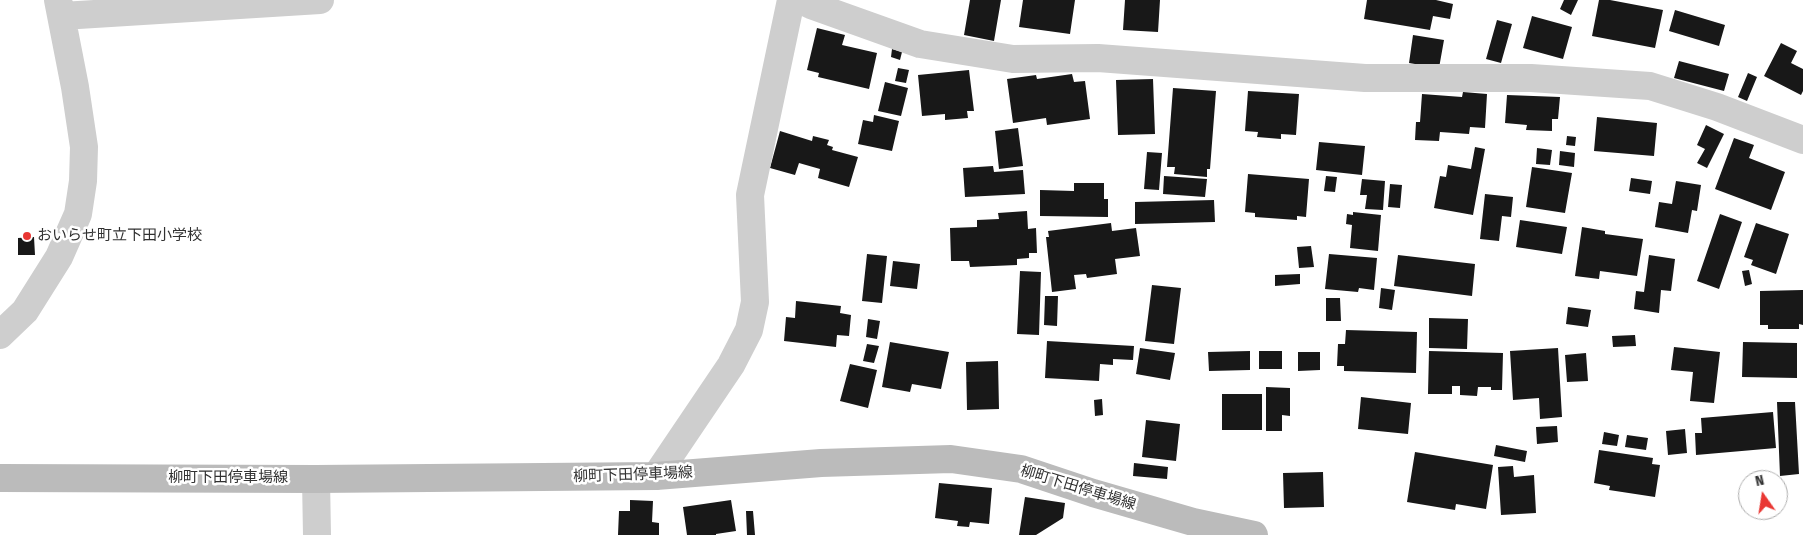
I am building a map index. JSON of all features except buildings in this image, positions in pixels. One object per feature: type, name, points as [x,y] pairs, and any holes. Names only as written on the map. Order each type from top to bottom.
[{"type":"main road","name":"柳町下田停車場線","points":[[0,478],[656,476],[821,463],[950,459],[1022,469],[1093,493],[1193,522],[1254,535]]},
{"type":"street","points":[[0,336],[24,311],[59,257],[78,214],[83,181],[84,147],[76,86],[60,8],[320,0]]},
{"type":"street","points":[[656,476],[731,365],[749,330],[755,302],[750,195],[791,0]]},
{"type":"street","points":[[801,0],[920,44],[1013,59],[1098,58],[1365,78],[1531,78],[1650,86],[1717,106],[1803,140]]},
{"type":"street","points":[[316,478],[317,535]]},
{"type":"place","name":"おいらせ町立下田小学校","points":[[27,236]]}]
